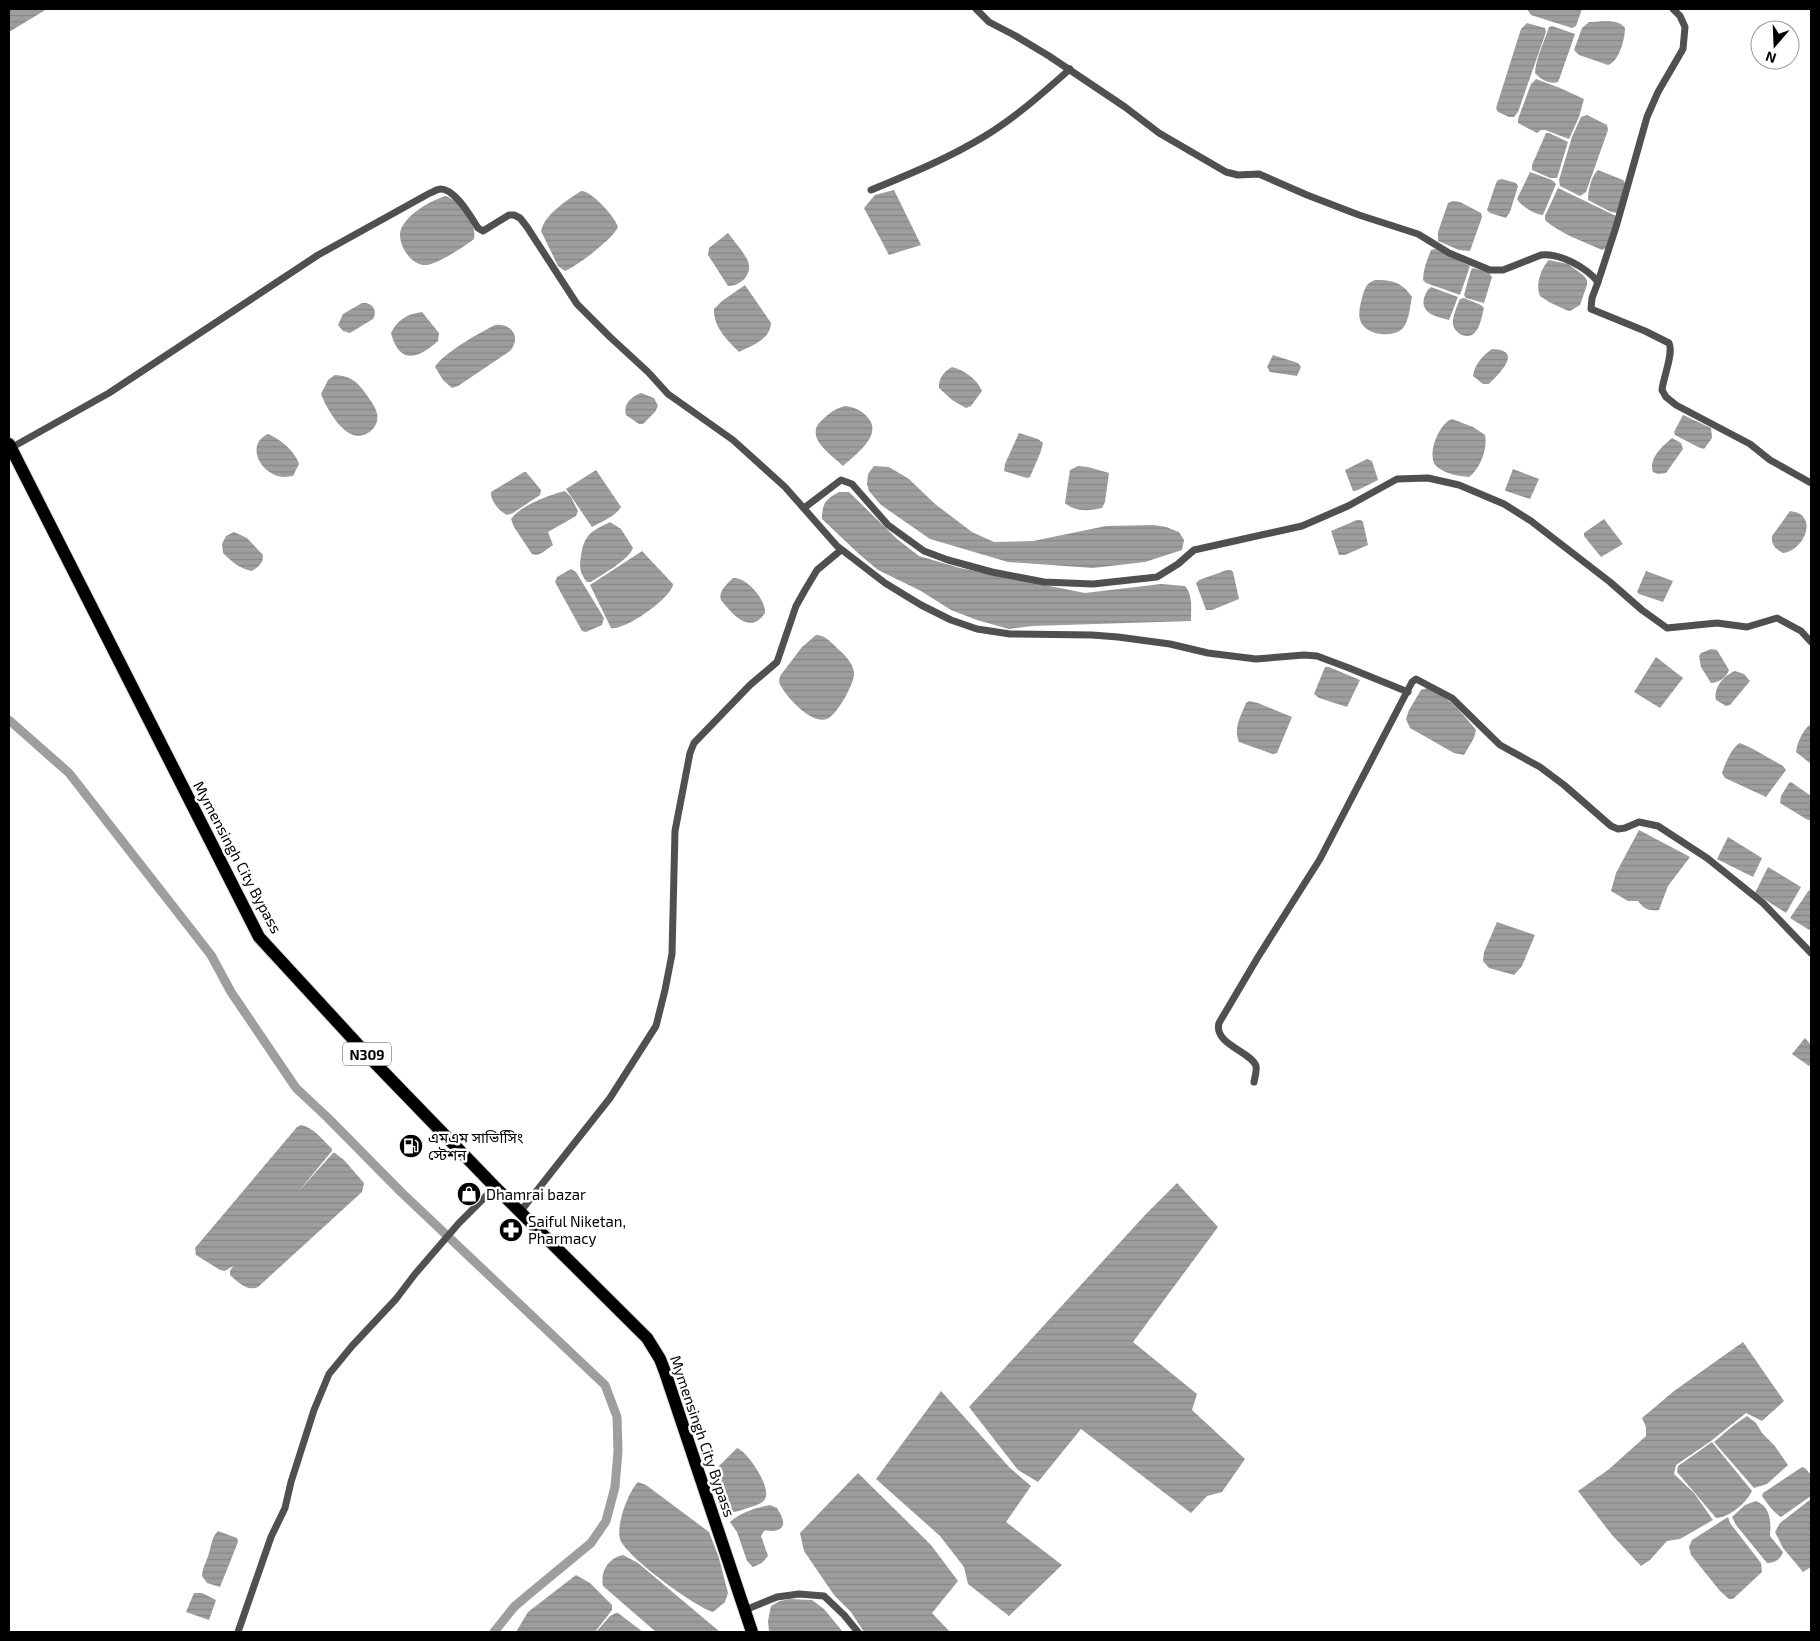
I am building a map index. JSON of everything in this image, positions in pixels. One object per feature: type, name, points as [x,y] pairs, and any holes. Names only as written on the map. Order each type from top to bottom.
[{"type":"highway","name":"Mymensingh City Bypass","points":[[9,447],[259,937],[374,1062],[495,1187],[648,1338],[660,1359],[752,1632]]},
{"type":"street","points":[[976,9],[989,22],[1070,69],[1159,133],[1226,172],[1238,175],[1259,174],[1359,215],[1418,234],[1449,253],[1490,270],[1502,270],[1547,254],[1562,258],[1575,265],[1598,282]]},
{"type":"street","points":[[1674,9],[1685,27],[1683,48],[1658,92],[1647,117],[1616,227],[1592,298],[1591,309],[1665,340],[1670,346],[1670,354],[1663,377],[1662,390],[1668,400],[1750,444],[1770,460],[1811,483]]},
{"type":"street","points":[[871,190],[932,165],[986,135],[1030,104],[1070,69]]},
{"type":"street","points":[[9,447],[109,393],[318,255],[430,193],[443,189],[451,192],[483,231],[509,215],[520,218],[577,304],[648,372],[668,394],[733,440],[784,487],[841,550],[885,583],[921,605],[950,620],[977,629],[1010,634],[1118,637],[1256,659],[1304,655],[1317,656],[1408,692]]},
{"type":"street","points":[[804,508],[841,480],[852,484],[888,525],[924,551],[948,560],[992,572],[1044,582],[1093,584],[1157,576],[1178,564],[1194,550],[1302,526],[1356,502],[1397,479],[1428,478],[1459,485],[1504,504],[1531,521],[1667,628],[1717,623],[1747,627],[1777,618],[1801,631],[1811,642]]},
{"type":"street","points":[[520,1212],[610,1098],[656,1026],[672,954],[675,831],[690,753],[694,742],[776,662],[796,606],[805,590],[817,570],[841,550]]},
{"type":"street","points":[[1254,1082],[1256,1067],[1254,1062],[1227,1042],[1219,1032],[1219,1023],[1320,859],[1412,682],[1416,679],[1452,698],[1500,745],[1548,773],[1611,826],[1618,829],[1639,822],[1658,826],[1707,858],[1763,903],[1811,953]]},
{"type":"street","points":[[238,1632],[272,1537],[285,1508],[291,1482],[311,1419],[329,1374],[352,1346],[396,1299],[433,1252],[495,1187]]},
{"type":"street","points":[[745,1610],[776,1597],[799,1594],[824,1596],[858,1632]]},
{"type":"shaded area","points":[[9,9],[47,9],[9,32]]},
{"type":"shaded area","points":[[1527,9],[1582,9],[1576,26],[1572,28],[1531,15]]},
{"type":"shaded area","points":[[1589,22],[1614,22],[1625,28],[1623,44],[1618,55],[1608,65],[1579,55],[1574,50],[1582,28]]},
{"type":"shaded area","points":[[1527,23],[1545,28],[1546,32],[1518,112],[1514,117],[1509,117],[1498,112],[1496,108],[1521,29]]},
{"type":"shaded area","points":[[1552,26],[1575,34],[1558,82],[1555,83],[1545,81],[1535,73],[1540,50],[1549,27]]},
{"type":"shaded area","points":[[1536,79],[1584,99],[1579,117],[1569,139],[1545,130],[1537,133],[1518,123],[1531,84]]},
{"type":"shaded area","points":[[1587,115],[1607,125],[1608,130],[1586,192],[1580,196],[1560,186],[1559,180],[1572,137],[1581,117]]},
{"type":"shaded area","points":[[1546,133],[1568,142],[1557,178],[1550,178],[1532,170],[1532,165]]},
{"type":"shaded area","points":[[1598,170],[1623,180],[1625,183],[1617,213],[1611,212],[1588,200],[1590,184]]},
{"type":"shaded area","points":[[1530,172],[1552,180],[1556,184],[1543,215],[1528,209],[1517,199]]},
{"type":"shaded area","points":[[1502,179],[1516,183],[1518,186],[1510,212],[1506,218],[1490,213],[1487,210],[1496,183]]},
{"type":"shaded area","points":[[1558,188],[1616,216],[1607,248],[1602,250],[1572,237],[1545,220],[1545,216]]},
{"type":"shaded area","points":[[894,190],[921,245],[889,255],[864,208],[875,195]]},
{"type":"shaded area","points":[[581,191],[591,195],[602,205],[618,227],[594,252],[565,271],[558,266],[541,231],[551,214]]},
{"type":"shaded area","points":[[446,196],[457,203],[467,214],[473,226],[474,239],[438,261],[421,265],[406,253],[401,241],[401,229],[408,218],[420,208]]},
{"type":"shaded area","points":[[1453,201],[1460,202],[1481,213],[1482,217],[1470,251],[1459,250],[1438,241],[1438,232],[1448,203]]},
{"type":"shaded area","points":[[728,233],[747,259],[749,269],[748,274],[742,281],[728,286],[708,255],[709,248]]},
{"type":"shaded area","points":[[1435,249],[1470,266],[1460,295],[1426,283],[1423,280],[1424,269],[1431,250]]},
{"type":"shaded area","points":[[1549,260],[1568,264],[1587,280],[1580,305],[1570,311],[1540,296],[1538,287],[1540,277]]},
{"type":"shaded area","points":[[1473,268],[1488,272],[1492,277],[1484,303],[1466,298],[1464,295]]},
{"type":"shaded area","points":[[1375,280],[1396,283],[1404,288],[1412,297],[1406,324],[1401,330],[1390,334],[1378,334],[1367,329],[1360,320],[1363,294],[1367,285]]},
{"type":"shaded area","points":[[745,285],[771,323],[770,329],[764,338],[739,352],[718,327],[714,309]]},
{"type":"shaded area","points":[[1431,287],[1458,297],[1449,320],[1431,314],[1425,308],[1424,298]]},
{"type":"shaded area","points":[[1464,298],[1484,308],[1478,329],[1475,333],[1466,336],[1460,334],[1453,325],[1454,315],[1460,299]]},
{"type":"shaded area","points":[[362,303],[373,307],[375,313],[373,319],[350,333],[343,331],[338,325],[343,314]]},
{"type":"shaded area","points":[[422,312],[439,333],[438,341],[416,355],[404,354],[394,343],[391,333],[403,318]]},
{"type":"shaded area","points":[[495,325],[506,326],[513,332],[515,341],[510,351],[458,386],[452,388],[443,380],[435,367],[453,350]]},
{"type":"shaded area","points":[[1492,349],[1502,350],[1507,353],[1507,363],[1489,384],[1483,384],[1473,376],[1475,368],[1485,354]]},
{"type":"shaded area","points":[[1273,355],[1298,363],[1301,367],[1297,376],[1270,372],[1267,367]]},
{"type":"shaded area","points":[[952,367],[970,376],[982,391],[971,406],[966,408],[952,400],[939,388],[939,381],[942,376]]},
{"type":"shaded area","points":[[335,375],[349,378],[356,383],[363,389],[374,406],[377,414],[376,423],[367,434],[358,436],[348,432],[338,423],[326,405],[321,394],[328,380]]},
{"type":"shaded area","points":[[641,393],[654,398],[658,406],[655,412],[643,424],[639,424],[626,415],[625,411],[629,401]]},
{"type":"shaded area","points":[[845,406],[864,413],[872,425],[872,432],[870,438],[860,451],[843,466],[821,445],[816,433],[817,426],[822,420],[830,413]]},
{"type":"shaded area","points":[[1683,415],[1711,428],[1712,438],[1704,449],[1675,435],[1674,432]]},
{"type":"shaded area","points":[[1452,419],[1473,427],[1485,435],[1486,440],[1482,458],[1477,469],[1469,477],[1447,473],[1436,466],[1433,461],[1432,455],[1435,440],[1443,426]]},
{"type":"shaded area","points":[[1019,433],[1038,439],[1043,443],[1030,477],[1027,478],[1004,471],[1005,464]]},
{"type":"shaded area","points":[[268,434],[286,446],[297,459],[299,464],[293,476],[283,477],[276,475],[267,471],[259,461],[257,455],[258,443]]},
{"type":"shaded area","points":[[1672,438],[1681,443],[1683,449],[1666,473],[1658,474],[1653,472],[1654,457]]},
{"type":"shaded area","points":[[1367,459],[1372,461],[1378,480],[1353,491],[1345,470]]},
{"type":"shaded area","points":[[874,466],[889,467],[909,479],[935,504],[972,532],[994,542],[1033,541],[1106,526],[1154,525],[1179,532],[1184,540],[1182,550],[1145,562],[1093,568],[1008,562],[930,539],[881,505],[869,491],[867,484],[868,474]]},
{"type":"shaded area","points":[[1078,466],[1109,473],[1105,502],[1102,508],[1082,510],[1073,508],[1065,503],[1070,470]]},
{"type":"shaded area","points":[[1513,469],[1539,479],[1530,499],[1505,490]]},
{"type":"shaded area","points":[[596,470],[621,507],[612,516],[592,527],[566,489]]},
{"type":"shaded area","points":[[524,472],[541,490],[540,495],[507,515],[496,505],[491,492]]},
{"type":"shaded area","points":[[565,491],[571,497],[578,511],[576,516],[548,532],[553,545],[541,554],[532,554],[514,527],[511,519],[528,505]]},
{"type":"shaded area","points":[[839,492],[849,492],[897,539],[919,556],[960,568],[1085,593],[1161,584],[1185,586],[1190,598],[1191,621],[1032,626],[1009,629],[977,620],[951,610],[921,591],[878,570],[859,554],[822,519],[826,502]]},
{"type":"shaded area","points":[[1790,511],[1799,514],[1805,519],[1807,525],[1806,532],[1797,546],[1791,551],[1783,553],[1774,546],[1772,536]]},
{"type":"shaded area","points":[[1604,519],[1623,544],[1601,557],[1584,536],[1584,533]]},
{"type":"shaded area","points":[[1357,520],[1363,522],[1368,545],[1345,555],[1339,555],[1331,531]]},
{"type":"shaded area","points":[[610,522],[621,529],[633,548],[614,567],[591,582],[587,582],[581,573],[580,567],[584,543],[593,531]]},
{"type":"shaded area","points":[[234,532],[247,538],[263,555],[259,566],[252,571],[236,565],[223,553],[222,544],[226,536]]},
{"type":"shaded area","points":[[642,551],[673,584],[671,590],[656,605],[636,619],[617,628],[611,628],[590,585]]},
{"type":"shaded area","points":[[571,569],[576,572],[604,618],[602,625],[586,632],[582,631],[555,582],[557,577]]},
{"type":"shaded area","points":[[1227,570],[1233,572],[1239,599],[1212,610],[1206,610],[1196,583],[1199,580]]},
{"type":"shaded area","points":[[1646,571],[1673,581],[1663,602],[1637,592]]},
{"type":"shaded area","points":[[733,578],[750,585],[759,596],[765,613],[759,619],[748,623],[736,617],[721,600],[722,591]]},
{"type":"shaded area","points":[[816,635],[828,640],[851,663],[854,670],[851,685],[840,706],[827,719],[821,720],[813,718],[799,708],[786,694],[779,682],[780,676],[802,647]]},
{"type":"shaded area","points":[[1711,649],[1717,650],[1729,670],[1722,679],[1711,683],[1701,667],[1699,656],[1701,653]]},
{"type":"shaded area","points":[[1656,657],[1683,678],[1660,708],[1634,692]]},
{"type":"shaded area","points":[[1325,667],[1360,680],[1347,707],[1319,698],[1314,694]]},
{"type":"shaded area","points":[[1735,671],[1744,674],[1750,681],[1730,705],[1726,706],[1716,700],[1716,691],[1720,682]]},
{"type":"shaded area","points":[[1427,688],[1448,700],[1476,730],[1474,738],[1464,755],[1454,753],[1410,728],[1406,719],[1409,710],[1421,690]]},
{"type":"shaded area","points":[[1249,701],[1292,717],[1277,753],[1273,754],[1239,742],[1237,737],[1238,722],[1246,703]]},
{"type":"shaded area","points":[[1811,724],[1811,764],[1796,752],[1801,736]]},
{"type":"shaded area","points":[[1740,743],[1783,766],[1786,770],[1766,797],[1725,778],[1722,773],[1731,752]]},
{"type":"shaded area","points":[[1791,782],[1811,796],[1811,821],[1780,803],[1781,796]]},
{"type":"shaded area","points":[[1639,830],[1690,857],[1668,886],[1659,910],[1647,909],[1638,901],[1628,901],[1611,891],[1616,873]]},
{"type":"shaded area","points":[[1728,837],[1762,858],[1753,877],[1717,859]]},
{"type":"shaded area","points":[[1768,867],[1801,887],[1786,913],[1755,893]]},
{"type":"shaded area","points":[[1809,890],[1811,892],[1811,931],[1790,918]]},
{"type":"shaded area","points":[[1497,922],[1535,935],[1522,966],[1514,975],[1489,968],[1483,961],[1484,952]]},
{"type":"shaded area","points":[[1805,1038],[1811,1045],[1811,1063],[1809,1066],[1792,1054]]},
{"type":"shaded area","points":[[301,1125],[314,1131],[332,1151],[298,1192],[335,1153],[344,1160],[364,1183],[362,1192],[258,1287],[246,1287],[230,1275],[233,1266],[225,1271],[220,1270],[196,1255],[195,1248],[297,1127]]},
{"type":"shaded area","points":[[1177,1183],[1218,1227],[1133,1342],[1197,1394],[1192,1410],[1245,1459],[1222,1492],[1207,1496],[1191,1513],[1081,1429],[1038,1482],[1018,1470],[969,1407],[1146,1214]]},
{"type":"shaded area","points":[[1743,1342],[1784,1401],[1762,1421],[1746,1413],[1711,1441],[1676,1465],[1674,1474],[1694,1493],[1713,1520],[1680,1539],[1667,1541],[1650,1560],[1641,1566],[1612,1535],[1578,1491],[1608,1470],[1646,1436],[1646,1427],[1642,1418],[1674,1391]]},
{"type":"shaded area","points":[[941,1391],[1010,1468],[1031,1486],[1006,1522],[1062,1565],[1009,1616],[968,1584],[964,1567],[940,1536],[876,1479]]},
{"type":"shaded area","points":[[1747,1416],[1756,1423],[1788,1465],[1767,1484],[1754,1488],[1714,1442]]},
{"type":"shaded area","points":[[1712,1442],[1752,1491],[1737,1509],[1716,1518],[1677,1472],[1678,1466]]},
{"type":"shaded area","points":[[737,1448],[753,1463],[762,1479],[766,1494],[765,1499],[759,1504],[736,1512],[725,1512],[714,1475],[716,1469]]},
{"type":"shaded area","points":[[1802,1467],[1811,1475],[1811,1496],[1781,1517],[1775,1513],[1762,1496],[1763,1493]]},
{"type":"shaded area","points":[[858,1473],[931,1545],[958,1581],[932,1613],[950,1632],[864,1632],[851,1612],[834,1595],[804,1551],[800,1533]]},
{"type":"shaded area","points":[[638,1482],[646,1485],[709,1532],[719,1558],[728,1593],[725,1602],[713,1612],[692,1601],[662,1580],[634,1557],[620,1539],[621,1517],[630,1493]]},
{"type":"shaded area","points":[[1811,1499],[1811,1567],[1803,1572],[1783,1548],[1775,1532],[1780,1523]]},
{"type":"shaded area","points":[[1756,1501],[1765,1507],[1770,1520],[1770,1536],[1783,1552],[1779,1559],[1773,1562],[1767,1563],[1736,1525],[1732,1517],[1745,1505]]},
{"type":"shaded area","points":[[770,1505],[777,1508],[783,1525],[778,1530],[764,1531],[761,1536],[768,1556],[762,1563],[753,1567],[747,1561],[737,1532],[730,1522],[749,1511]]},
{"type":"shaded area","points":[[1728,1517],[1730,1523],[1761,1563],[1762,1572],[1733,1599],[1729,1599],[1720,1591],[1691,1555],[1689,1547],[1692,1540]]},
{"type":"shaded area","points":[[218,1531],[237,1538],[238,1542],[220,1587],[207,1583],[202,1576],[213,1539]]},
{"type":"shaded area","points":[[623,1555],[638,1563],[720,1632],[656,1632],[603,1586],[602,1581],[606,1566],[613,1559]]},
{"type":"shaded area","points":[[576,1575],[590,1583],[612,1605],[612,1610],[595,1632],[516,1632],[528,1612]]},
{"type":"shaded area","points":[[194,1593],[202,1593],[216,1600],[209,1620],[186,1612]]},
{"type":"shaded area","points":[[790,1599],[812,1600],[824,1609],[843,1632],[769,1632],[768,1621],[771,1606],[780,1601]]},
{"type":"shaded area","points":[[616,1613],[643,1632],[596,1632],[610,1616]]},
{"type":"waterway","points":[[9,720],[69,773],[211,955],[231,992],[296,1088],[401,1192],[605,1385],[617,1417],[618,1451],[615,1487],[606,1521],[591,1543],[514,1607],[494,1632]]},
{"type":"place","name":"এমএম সাভ‌িসি‌িং স্ট‌েশন","points":[[411,1146]]},
{"type":"place","name":"Dhamrai bazar","points":[[469,1194]]},
{"type":"place","name":"Saiful Niketan, Pharmacy","points":[[511,1230]]}]
